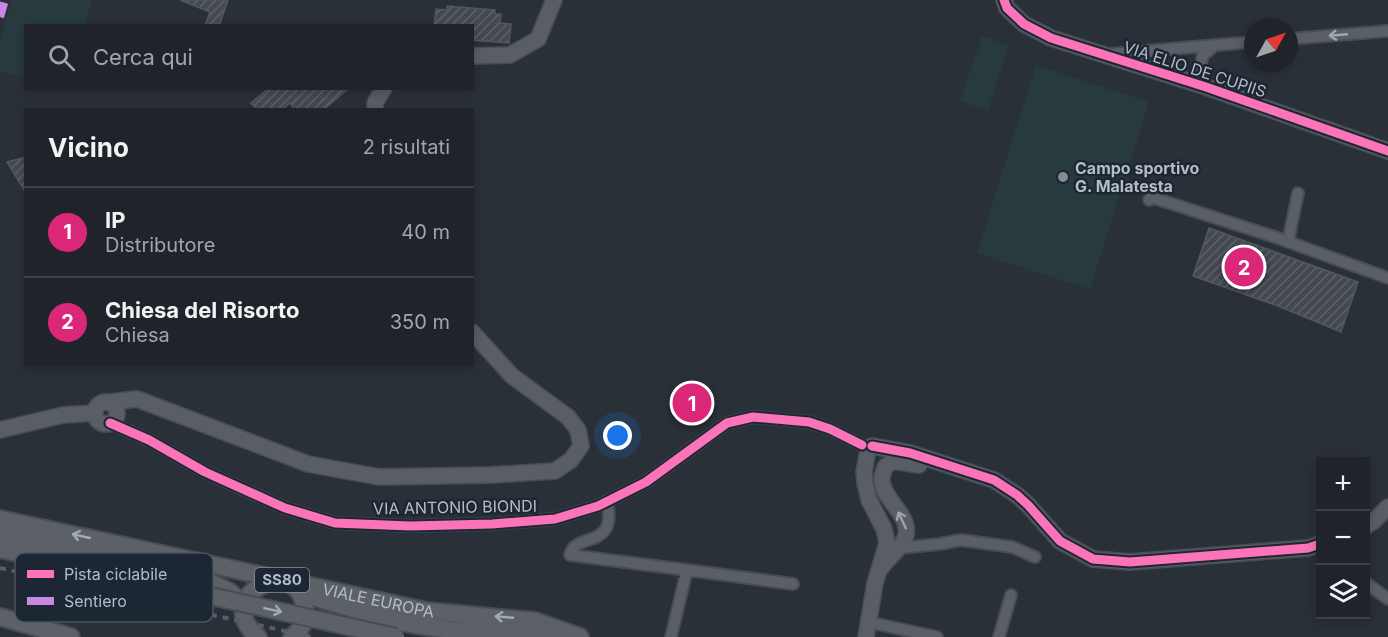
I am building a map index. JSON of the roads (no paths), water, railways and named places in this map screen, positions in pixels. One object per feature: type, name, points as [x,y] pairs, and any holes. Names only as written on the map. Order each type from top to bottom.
[{"type":"main road","name":"VIALE EUROPA","points":[[0,519],[157,553]]},
{"type":"main road","name":"SS80","points":[[0,533],[90,553]]},
{"type":"main road","name":"VIALE EUROPA","points":[[0,549],[17,553]]},
{"type":"main road","name":"VIALE EUROPA","points":[[213,565],[427,611],[535,621],[580,637]]},
{"type":"main road","name":"SS80","points":[[213,578],[262,584]]},
{"type":"main road","name":"SS80","points":[[256,636],[246,621],[245,607],[250,593],[262,584],[272,581],[282,582],[299,593],[305,608],[297,631]]},
{"type":"main road","name":"SS80","points":[[213,584],[230,592],[245,607]]},
{"type":"main road","name":"VIALE EUROPA","points":[[299,593],[354,611],[432,628],[521,632],[554,637]]},
{"type":"main road","name":"VIALE EUROPA","points":[[213,597],[396,637]]},
{"type":"main road","name":"VIALE EUROPA","points":[[297,631],[325,614],[354,611]]},
{"type":"main road","points":[[0,617],[15,621]]},
{"type":"main road","points":[[18,622],[71,637]]},
{"type":"street","points":[[474,56],[510,55],[538,39],[555,0]]},
{"type":"street","name":"VIA ELIO DE CUPIIS","points":[[1004,0],[1007,8],[1024,24],[1051,38],[1206,87],[1388,151]]},
{"type":"street","points":[[1298,38],[1388,31]]},
{"type":"street","points":[[1105,55],[1244,43]]},
{"type":"street","points":[[1206,87],[1198,72],[1203,55],[1215,45]]},
{"type":"street","points":[[375,108],[375,103],[383,90]]},
{"type":"street","points":[[1288,242],[1298,193]]},
{"type":"street","points":[[1149,200],[1151,197],[1388,278]]},
{"type":"street","points":[[94,413],[99,403],[137,399],[308,464],[379,477],[491,475],[555,471],[571,460],[581,446],[578,430],[568,417],[512,376],[474,334]]},
{"type":"street","points":[[94,413],[99,422],[110,423],[117,414],[116,407],[110,402]]},
{"type":"street","points":[[0,430],[63,415],[94,413]]},
{"type":"street","name":"VIA ANTONIO BIONDI","points":[[110,423],[149,440],[205,472],[285,508],[335,523],[410,526],[492,524],[555,519],[607,501],[646,482],[727,423],[753,417],[809,422],[830,429],[867,449]]},
{"type":"street","points":[[937,637],[867,630],[875,583],[887,543],[884,529],[869,500],[865,483],[867,449],[910,453],[994,480],[1028,505],[1060,541],[1093,559],[1130,562],[1316,549]]},
{"type":"street","points":[[881,568],[899,548],[905,537],[906,528],[903,517],[887,494],[882,481],[885,467],[893,461],[919,465],[955,477],[994,480]]},
{"type":"street","points":[[607,501],[609,525],[600,534],[574,547],[570,555],[793,584]]},
{"type":"street","points":[[1370,523],[1388,507]]},
{"type":"street","points":[[899,548],[961,540],[1012,547],[1035,557]]},
{"type":"street","points":[[671,637],[687,570]]},
{"type":"street","points":[[1370,586],[1388,599]]},
{"type":"street","points":[[999,637],[1011,596]]},
{"type":"railway","points":[[0,568],[15,571]]},
{"type":"railway","points":[[213,615],[312,637]]},
{"type":"place","name":"Campo sportivo G. Malatesta","points":[[1063,177]]},
{"type":"place","name":"Chiesa del Risorto","points":[[1244,267]]},
{"type":"place","name":"IP","points":[[692,403]]}]
